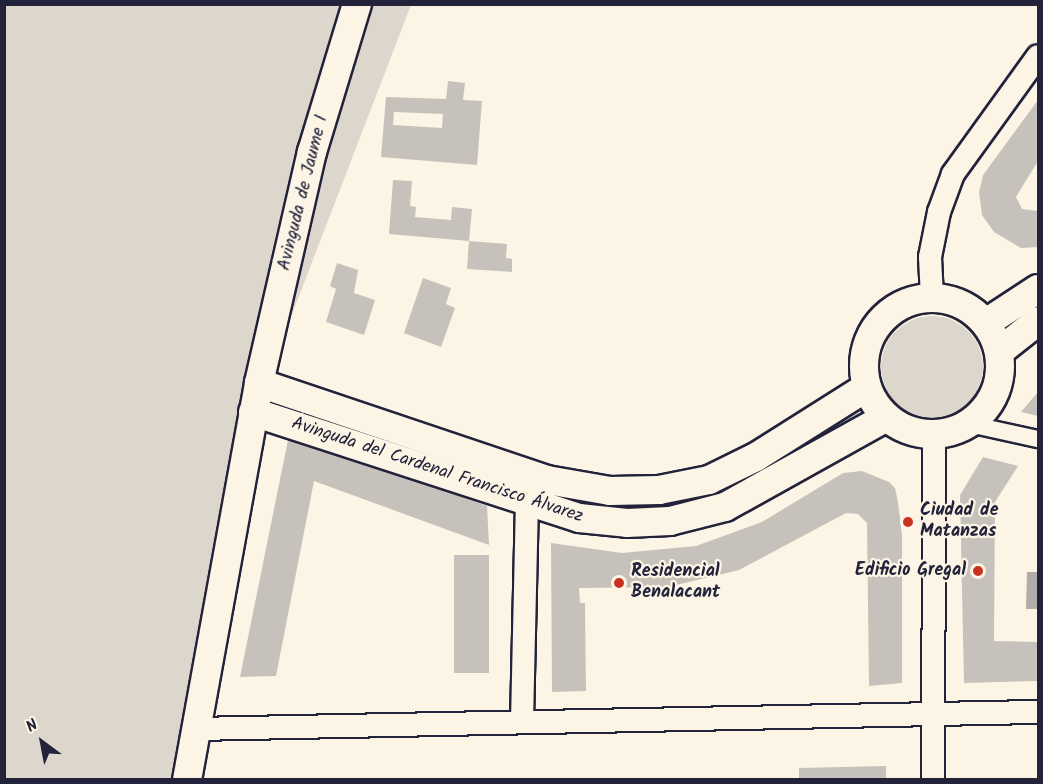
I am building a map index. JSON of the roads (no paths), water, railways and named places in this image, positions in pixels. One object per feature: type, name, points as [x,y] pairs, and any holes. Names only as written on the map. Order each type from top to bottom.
[{"type":"street","name":"Avinguda de Jaume I","points":[[187,780],[259,383],[312,152],[357,4]]},
{"type":"street","points":[[932,297],[930,257],[939,212],[953,174],[1038,56]]},
{"type":"street","points":[[986,323],[1038,290]]},
{"type":"street","points":[[932,297],[958,302],[986,323],[1000,351],[998,388],[987,408],[969,424],[934,434],[914,432],[885,418],[867,387],[866,348],[874,330],[904,304],[932,297]]},
{"type":"street","points":[[1000,351],[1038,321]]},
{"type":"street","name":"Avinguda del Cardenal Francisco Álvarez","points":[[259,383],[547,480],[610,491],[659,490],[709,480],[756,457],[867,387]]},
{"type":"street","name":"Avinguda del Cardenal Francisco Álvarez","points":[[253,412],[579,518],[627,523],[670,521],[725,507],[885,418]]},
{"type":"street","points":[[969,424],[1038,439]]},
{"type":"street","points":[[933,780],[934,434]]},
{"type":"street","points":[[514,469],[527,502],[522,721]]},
{"type":"street","points":[[195,729],[1038,712]]},
{"type":"place","name":"Ciudad de Matanzas","points":[[908,522]]},
{"type":"place","name":"Edificio Gregal","points":[[978,571]]},
{"type":"place","name":"Residencial Benalacant","points":[[619,583]]}]
